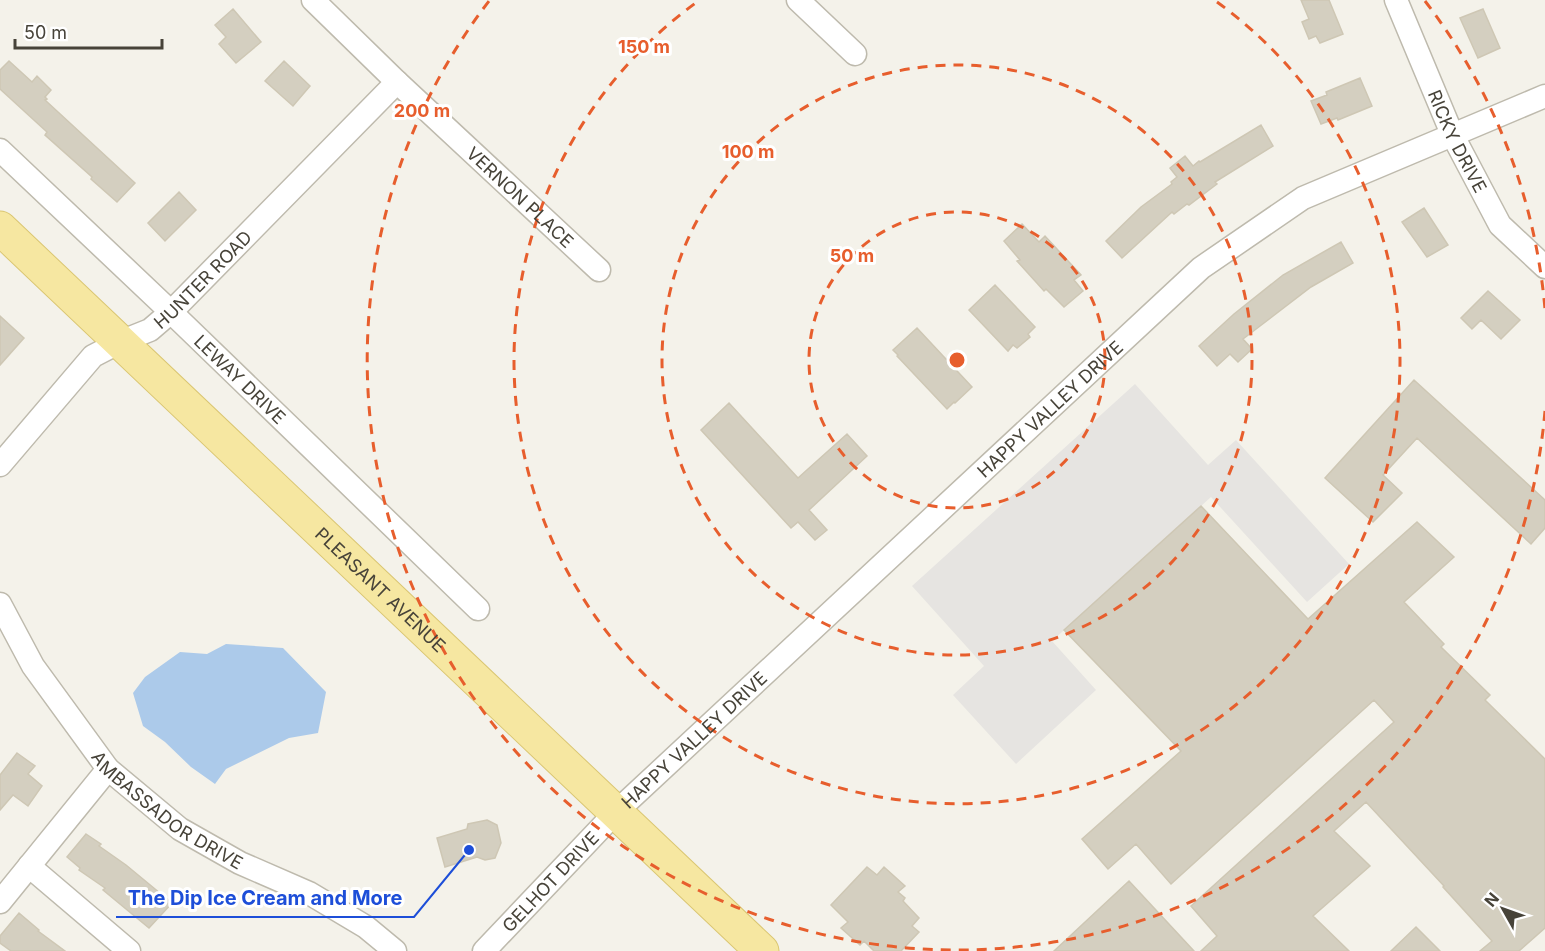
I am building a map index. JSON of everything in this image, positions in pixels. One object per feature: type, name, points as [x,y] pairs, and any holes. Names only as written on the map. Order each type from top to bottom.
[{"type":"main road","name":"PLEASANT AVENUE","points":[[0,228],[762,951]]},
{"type":"street","name":"VERNON PLACE","points":[[313,0],[599,270]]},
{"type":"street","points":[[798,0],[855,54]]},
{"type":"street","name":"RICKY DRIVE","points":[[1396,0],[1452,134],[1500,225],[1545,267]]},
{"type":"street","name":"HUNTER ROAD","points":[[0,465],[93,356],[150,330],[171,312],[398,81]]},
{"type":"street","name":"HAPPY VALLEY DRIVE","points":[[616,812],[1201,268],[1303,198],[1545,96]]},
{"type":"street","name":"LEWAY DRIVE","points":[[0,150],[478,609]]},
{"type":"street","name":"AMBASSADOR DRIVE","points":[[0,604],[33,666],[108,769],[180,829],[240,863],[309,893],[366,927],[395,951]]},
{"type":"street","points":[[0,902],[108,769]]},
{"type":"street","name":"GELHOT DRIVE","points":[[483,951],[616,812]]},
{"type":"street","points":[[29,866],[129,951]]},
{"type":"shaded area","points":[[1135,384],[1208,465],[1236,440],[1349,564],[1307,602],[1211,497],[1052,641],[1096,690],[1016,764],[953,695],[984,666],[912,586]]},
{"type":"water","points":[[226,644],[283,648],[326,692],[318,733],[289,738],[226,769],[215,784],[191,767],[165,742],[143,726],[133,693],[145,677],[180,652],[207,654]]},
{"type":"building","points":[[1301,0],[1329,0],[1343,34],[1320,43],[1316,36],[1309,39],[1302,22],[1309,19]]},
{"type":"building","points":[[233,9],[261,42],[236,63],[219,44],[226,37],[215,25]]},
{"type":"building","points":[[1483,9],[1500,48],[1478,58],[1460,18]]},
{"type":"building","points":[[9,61],[32,82],[37,76],[51,90],[45,100],[135,183],[117,202],[45,135],[47,132],[0,89],[0,70]]},
{"type":"building","points":[[284,61],[310,86],[293,106],[265,81]]},
{"type":"building","points":[[1360,78],[1372,106],[1338,120],[1337,118],[1321,124],[1311,101]]},
{"type":"building","points":[[1261,125],[1273,146],[1215,182],[1217,184],[1189,205],[1187,204],[1174,214],[1172,212],[1122,258],[1106,241],[1141,207],[1172,184],[1171,182],[1177,177],[1170,168],[1185,156],[1193,166]]},
{"type":"building","points":[[179,192],[196,210],[165,241],[148,223]]},
{"type":"building","points":[[1424,208],[1448,245],[1427,257],[1402,222]]},
{"type":"building","points":[[1022,224],[1039,242],[1045,236],[1081,275],[1074,280],[1083,291],[1064,307],[1046,289],[1044,291],[1017,261],[1020,260],[1004,241]]},
{"type":"building","points":[[1341,242],[1353,263],[1311,287],[1243,339],[1252,349],[1238,362],[1230,354],[1217,366],[1199,346],[1234,314],[1283,275]]},
{"type":"building","points":[[995,285],[1035,327],[1028,334],[1030,337],[1017,348],[1013,345],[1008,351],[969,310]]},
{"type":"building","points":[[1488,291],[1520,320],[1501,339],[1481,320],[1472,329],[1461,318]]},
{"type":"building","points":[[0,316],[24,338],[0,365]]},
{"type":"building","points":[[917,328],[972,387],[947,409],[893,350]]},
{"type":"building","points":[[1414,380],[1545,500],[1545,528],[1531,544],[1417,438],[1383,475],[1402,493],[1373,522],[1325,478]]},
{"type":"building","points":[[729,403],[798,478],[847,434],[867,456],[809,510],[827,530],[815,540],[798,522],[791,528],[701,430]]},
{"type":"building","points":[[1201,506],[1308,619],[1417,522],[1454,557],[1404,602],[1444,644],[1441,647],[1490,695],[1485,700],[1545,759],[1545,928],[1519,951],[1480,951],[1492,941],[1366,802],[1334,831],[1370,866],[1313,916],[1349,951],[1201,951],[1217,936],[1191,906],[1394,722],[1374,700],[1171,884],[1136,844],[1108,869],[1082,839],[1181,751],[1064,630]]},
{"type":"building","points":[[17,753],[35,766],[28,774],[42,786],[28,806],[13,795],[0,810],[0,775]]},
{"type":"building","points":[[487,820],[497,825],[501,843],[495,858],[485,860],[477,857],[445,867],[437,838],[467,829],[468,824]]},
{"type":"building","points":[[86,834],[172,903],[149,928],[103,890],[105,888],[79,870],[80,868],[67,857]]},
{"type":"building","points":[[867,867],[877,875],[884,867],[905,886],[898,892],[919,918],[912,926],[919,932],[901,951],[874,951],[864,941],[860,945],[841,928],[848,922],[831,905]]},
{"type":"building","points":[[1129,881],[1194,951],[1054,951]]},
{"type":"building","points":[[19,913],[65,951],[11,951],[0,943],[0,936]]},
{"type":"building","points":[[1416,927],[1440,951],[1391,951]]},
{"type":"place","name":"The Dip Ice Cream and More","points":[[469,850]]}]
